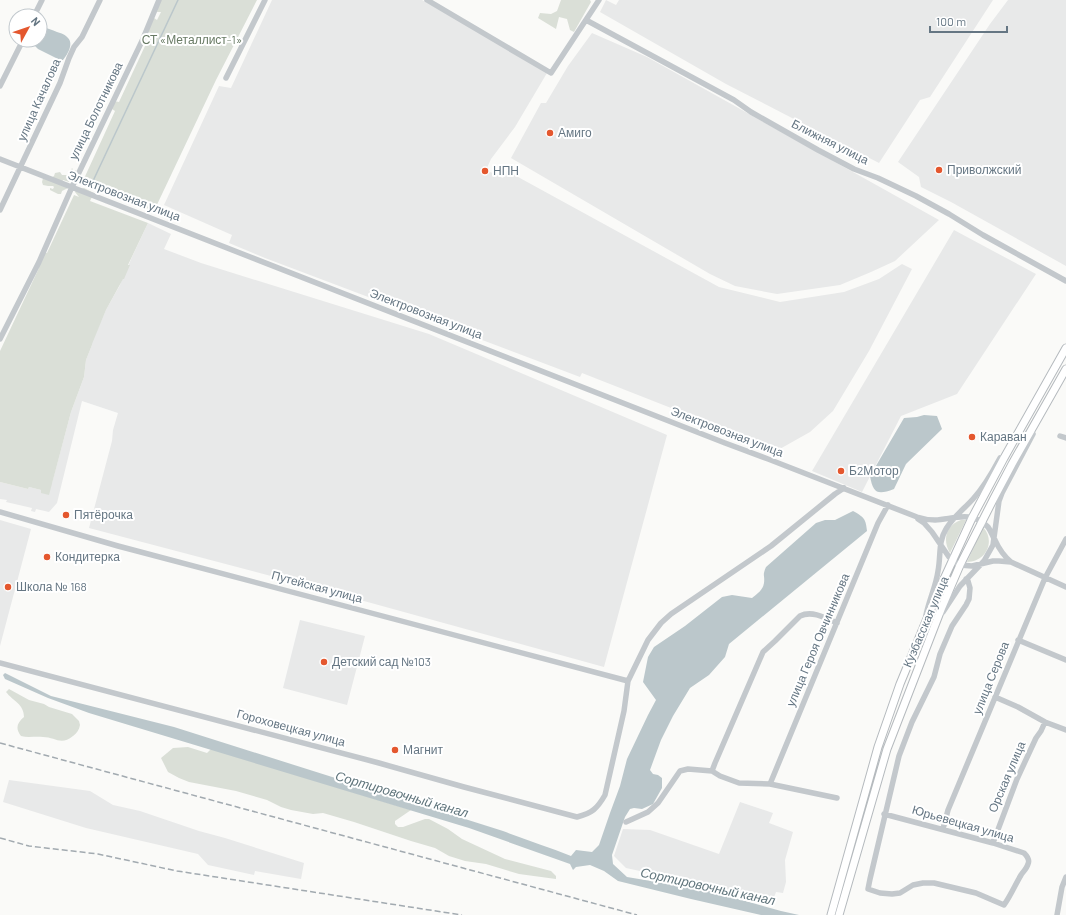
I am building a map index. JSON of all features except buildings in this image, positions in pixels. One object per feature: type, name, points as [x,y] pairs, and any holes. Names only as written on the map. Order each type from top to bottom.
[{"type":"main road","name":"Кузбасская улица","points":[[831,915],[878,747],[900,684],[925,623],[972,518],[1066,348]]},
{"type":"main road","name":"Кузбасская улица","points":[[839,915],[887,749],[934,628],[960,566],[982,522],[1012,464],[1066,369]]},
{"type":"street","name":"улица Качалова","points":[[0,210],[60,83],[74,47],[82,37],[100,0]]},
{"type":"street","name":"улица Болотникова","points":[[1,335],[39,262],[72,187],[142,41],[158,0]]},
{"type":"street","points":[[226,78],[265,0]]},
{"type":"street","points":[[427,0],[551,73],[599,0]]},
{"type":"street","name":"Ближняя улица","points":[[586,20],[734,100],[751,112],[818,150],[854,169],[888,182],[921,199],[1066,281]]},
{"type":"street","points":[[0,86],[19,48]]},
{"type":"street","name":"Электровозная улица","points":[[0,159],[917,517]]},
{"type":"street","points":[[925,623],[928,604],[934,590],[939,570],[940,545],[943,533],[954,517],[969,504],[980,491],[1021,422],[1035,404]]},
{"type":"street","points":[[934,628],[950,600],[966,579],[984,561],[993,545],[999,501],[1036,428],[1042,410]]},
{"type":"street","points":[[628,681],[648,640],[662,623],[682,606],[771,546],[844,488]]},
{"type":"street","name":"улица Героя Овчинникова","points":[[770,784],[878,523],[888,505]]},
{"type":"street","name":"Путейская улица","points":[[0,512],[133,550],[628,681]]},
{"type":"street","points":[[917,517],[937,520],[964,516],[982,522],[991,532],[1000,550],[1011,562]]},
{"type":"street","points":[[917,517],[928,528],[952,560],[960,566],[980,565],[992,561],[1011,562],[1066,587]]},
{"type":"street","name":"улица Серова","points":[[943,829],[948,810],[1018,640],[1045,578],[1066,539]]},
{"type":"street","name":"Кузбасская улица","points":[[966,579],[970,588],[969,599],[952,626],[940,654],[934,677],[907,732],[899,756],[884,814],[868,888],[880,894],[892,894],[900,893],[913,885],[934,883],[976,893],[1004,905]]},
{"type":"street","points":[[712,771],[763,652],[800,616],[805,614],[815,614],[837,623]]},
{"type":"street","points":[[1018,640],[1066,660]]},
{"type":"street","name":"Гороховецкая улица","points":[[0,663],[577,817],[592,811],[600,804],[605,795],[624,711],[628,681]]},
{"type":"street","points":[[995,697],[1018,706],[1045,722],[1066,730]]},
{"type":"street","name":"Орская улица","points":[[993,843],[1017,779],[1045,722]]},
{"type":"street","points":[[626,822],[648,812],[658,803],[680,771],[688,769],[712,771],[720,776],[739,783],[770,784],[837,798]]},
{"type":"street","name":"Юрьевецкая улица","points":[[884,814],[943,829],[1024,853],[1029,859],[1028,864],[1004,905]]},
{"type":"street","points":[[1057,915],[1062,887],[1066,877]]},
{"type":"shaded area","points":[[272,0],[422,0],[461,21],[547,73],[515,127],[491,159],[486,170],[503,178],[507,171],[719,287],[780,302],[844,292],[879,279],[902,264],[912,269],[869,351],[833,411],[810,432],[778,450],[582,373],[580,377],[265,258],[229,243],[232,235],[164,205],[219,86],[231,88]]},
{"type":"shaded area","points":[[606,0],[616,5],[619,0],[993,0],[930,97],[920,100],[879,163],[726,84],[600,12]]},
{"type":"shaded area","points":[[1008,0],[1066,0],[1066,266],[921,187],[919,177],[898,162],[990,24]]},
{"type":"shaded area","points":[[48,28],[63,34],[70,40],[69,49],[63,60],[60,60],[37,48],[48,48]]},
{"type":"shaded area","points":[[592,33],[647,57],[939,220],[895,261],[840,285],[777,294],[735,286],[710,274],[511,158],[541,103],[546,103],[568,66]]},
{"type":"shaded area","points":[[148,223],[171,234],[164,249],[201,263],[429,334],[667,435],[604,667],[324,590],[89,528],[118,413],[82,401],[57,503],[49,512],[36,509],[35,512],[31,511],[32,508],[6,502],[7,500],[0,499],[0,482],[28,489],[29,487],[41,490],[41,492],[52,483],[71,412],[84,377],[86,360],[92,345],[91,344]]},
{"type":"shaded area","points":[[954,230],[1036,274],[957,394],[901,416],[862,492],[812,471]]},
{"type":"shaded area","points":[[924,415],[937,416],[942,429],[906,464],[894,489],[884,492],[877,492],[871,482],[870,476],[904,418]]},
{"type":"shaded area","points":[[853,511],[864,519],[867,531],[729,644],[725,657],[709,675],[690,688],[673,716],[661,740],[650,770],[653,774],[662,778],[662,788],[653,804],[642,809],[630,809],[625,817],[612,855],[613,864],[627,877],[681,886],[704,886],[717,893],[799,915],[761,915],[691,899],[618,881],[604,871],[590,865],[576,867],[573,870],[570,864],[469,828],[89,713],[48,698],[5,679],[3,675],[5,673],[51,696],[174,727],[503,831],[571,856],[576,850],[592,852],[599,845],[620,786],[627,759],[656,700],[643,682],[648,657],[654,647],[685,626],[722,597],[732,595],[752,598],[760,592],[762,588],[766,567],[816,523],[825,520],[835,520]]},
{"type":"shaded area","name":"Школа № 168","points":[[0,520],[31,529],[0,646]]},
{"type":"shaded area","name":"Детский сад №103","points":[[300,620],[365,636],[347,705],[283,688]]},
{"type":"shaded area","points":[[9,780],[90,791],[113,805],[140,811],[199,831],[304,863],[301,879],[255,871],[254,875],[208,865],[198,854],[86,828],[3,802]]},
{"type":"shaded area","points":[[740,802],[773,813],[769,823],[793,832],[785,860],[786,882],[783,893],[776,892],[773,900],[626,868],[614,856],[623,829],[650,830],[719,854]]},
{"type":"green space","name":"СТ «Металлист-1»","points":[[159,0],[257,0],[216,80],[154,211],[82,183],[115,111],[112,109],[114,101],[119,102],[151,33],[147,32],[154,18],[157,20],[161,12],[157,12]]},
{"type":"green space","points":[[561,0],[590,0],[591,2],[574,32],[570,30],[567,19],[559,17],[556,29],[538,18],[540,13],[551,14],[557,11]]},
{"type":"green space","points":[[72,168],[74,171],[75,170],[78,172],[75,175],[73,174],[69,182],[63,180],[61,184],[68,188],[62,191],[61,194],[50,190],[50,188],[53,189],[53,186],[43,185],[43,178],[49,179],[54,176],[55,173],[60,172],[62,175],[69,175]]},
{"type":"green space","points":[[84,188],[94,193],[90,201],[148,223],[128,265],[130,265],[124,279],[106,310],[86,360],[84,377],[71,412],[49,495],[41,493],[41,490],[29,487],[28,489],[0,482],[0,351],[39,268],[44,252],[47,253],[74,195],[79,197],[75,192],[76,190]]},
{"type":"green space","points":[[961,520],[966,520],[950,553],[946,543],[947,534],[952,525]]},
{"type":"green space","points":[[983,527],[989,538],[987,550],[984,555],[974,561],[967,562]]},
{"type":"green space","points":[[9,689],[29,700],[72,714],[79,721],[80,725],[78,731],[69,739],[61,741],[47,737],[21,736],[17,728],[20,721],[24,717],[24,713],[20,706],[6,692]]},
{"type":"green space","points":[[188,747],[207,753],[211,749],[411,810],[395,821],[395,824],[398,827],[403,827],[429,819],[448,829],[462,839],[505,859],[551,871],[556,876],[556,879],[519,874],[486,864],[465,861],[449,856],[435,848],[323,813],[313,814],[291,810],[267,800],[236,791],[189,782],[168,772],[161,758],[173,748]]},
{"type":"waterway","points":[[93,181],[178,0]]},
{"type":"railway","points":[[0,743],[637,915]]},
{"type":"railway","points":[[0,838],[29,846],[98,854],[177,871],[462,915]]},
{"type":"place","name":"Амиго","points":[[550,133]]},
{"type":"place","name":"Приволжский","points":[[939,170]]},
{"type":"place","name":"НПН","points":[[485,171]]},
{"type":"place","name":"Караван","points":[[972,437]]},
{"type":"place","name":"Б2Мотор","points":[[841,471]]},
{"type":"place","name":"Пятёрочка","points":[[66,515]]},
{"type":"place","name":"Кондитерка","points":[[47,557]]},
{"type":"place","name":"Школа № 168","points":[[8,587]]},
{"type":"place","name":"Детский сад №103","points":[[324,662]]},
{"type":"place","name":"Магнит","points":[[395,750]]},
{"type":"water label","name":"Сортировочный канал","points":[[402,794]]},
{"type":"water label","name":"Сортировочный канал","points":[[708,886]]}]
